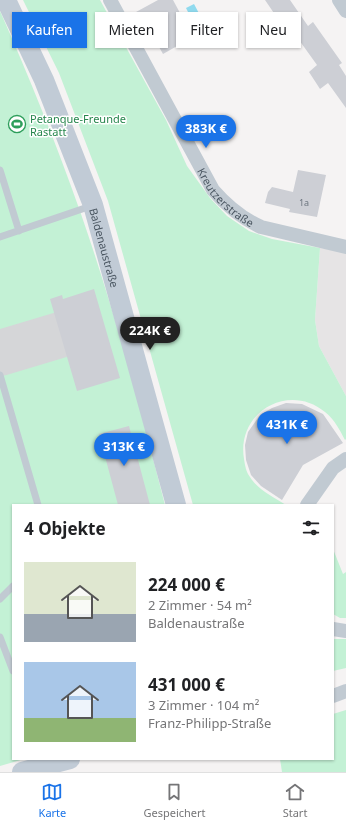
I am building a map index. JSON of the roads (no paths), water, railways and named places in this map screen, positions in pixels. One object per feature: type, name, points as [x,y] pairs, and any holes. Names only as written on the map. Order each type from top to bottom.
[{"type":"street","name":"Baldenaustraße","points":[[6,0],[44,80],[93,205],[176,504]]},
{"type":"street","name":"Kreutzerstraße","points":[[110,0],[213,190],[224,202],[241,216],[261,226],[346,246]]},
{"type":"street","points":[[339,0],[346,11]]},
{"type":"street","points":[[308,504],[333,468],[346,459]]},
{"type":"street","points":[[334,629],[346,631]]},
{"type":"street","points":[[334,687],[346,686]]},
{"type":"street","points":[[334,696],[346,691]]},
{"type":"street","points":[[22,772],[45,762],[62,760]]},
{"type":"lane","points":[[0,170],[19,231]]},
{"type":"lane","points":[[0,237],[93,205]]},
{"type":"lane","points":[[0,375],[38,504]]},
{"type":"lane","points":[[0,600],[12,587]]},
{"type":"lane","points":[[0,637],[12,668]]},
{"type":"water","points":[[194,4],[198,12],[188,12],[186,8]]},
{"type":"place","name":"Petanque-Freunde Rastatt","points":[[17,124]]}]
